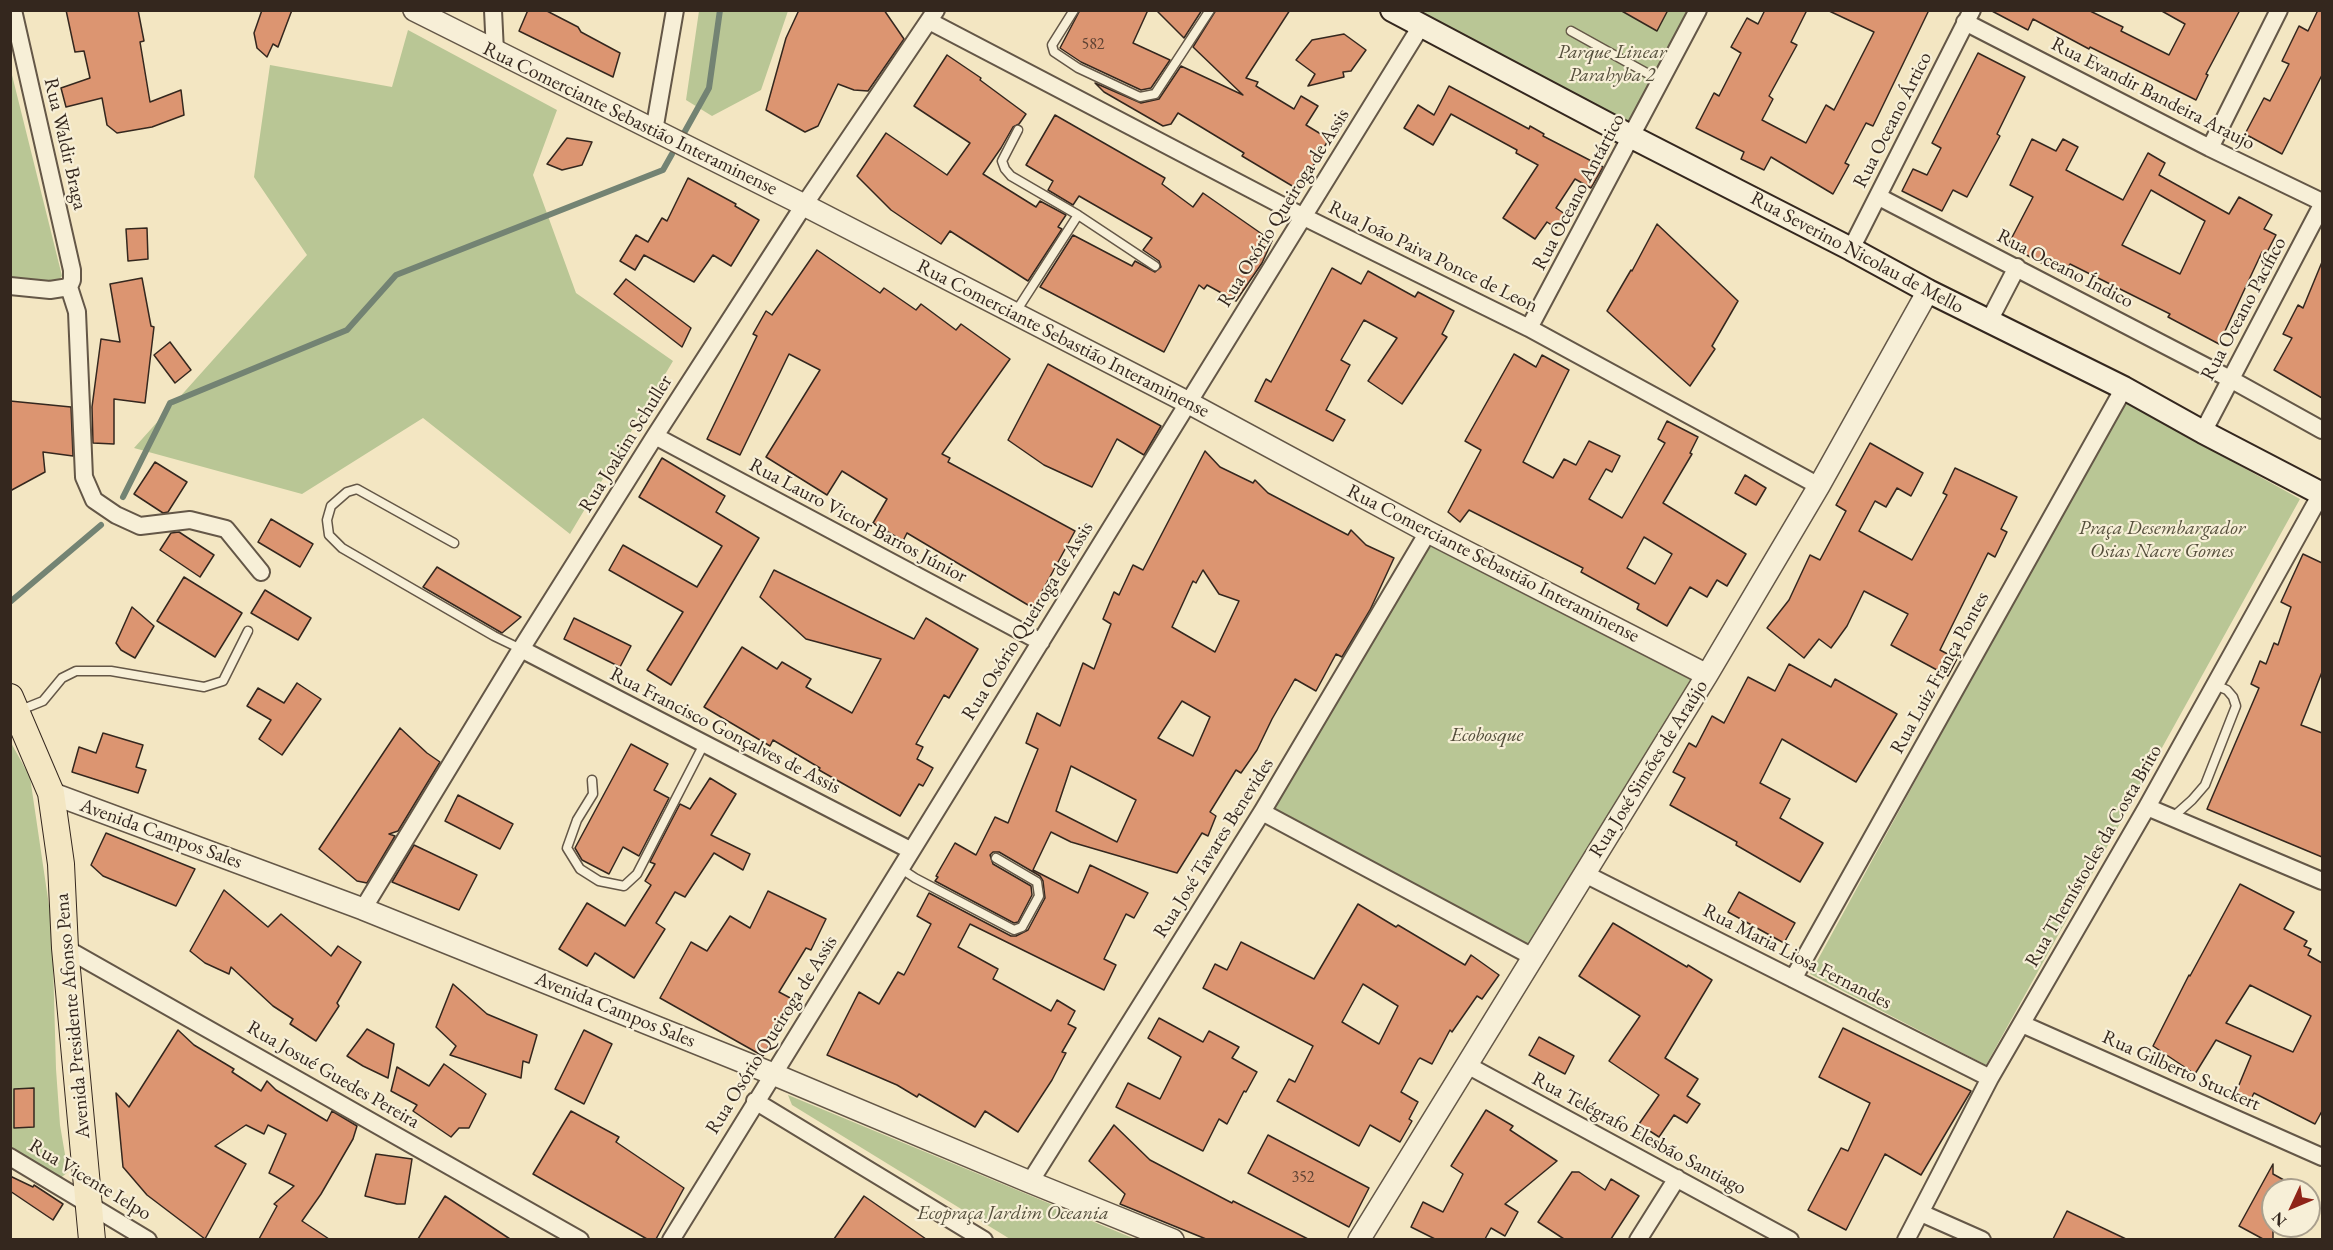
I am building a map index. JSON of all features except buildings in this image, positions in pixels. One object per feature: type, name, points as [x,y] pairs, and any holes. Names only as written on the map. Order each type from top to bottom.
[{"type":"main road","name":"Rua Severino Nicolau de Mello","points":[[1392,10],[1928,291],[2124,388],[2322,494]]},
{"type":"main road","name":"Avenida Presidente Afonso Pena","points":[[14,704],[51,793],[60,864],[65,948],[92,1239]]},
{"type":"street","name":"Rua Waldir Braga","points":[[13,10],[72,270],[69,287],[77,312],[84,477],[94,500],[116,515],[140,526],[190,520],[226,530],[261,572]]},
{"type":"street","name":"Rua Comerciante Sebastião Interaminense","points":[[414,10],[804,205],[1187,402],[1428,532],[1707,675]]},
{"type":"street","points":[[493,10],[495,52]]},
{"type":"street","points":[[654,131],[675,10]]},
{"type":"street","name":"Rua Oceano Antártico","points":[[1529,328],[1698,10]]},
{"type":"street","points":[[2210,148],[2279,10]]},
{"type":"street","name":"Rua Joakim Schuller","points":[[363,909],[521,649],[655,436],[804,205],[933,16]]},
{"type":"street","name":"Rua João Paiva Ponce de Leon","points":[[933,16],[1304,217],[1529,328],[1819,486]]},
{"type":"street","name":"Rua Evandir Bandeira Araujo","points":[[1969,16],[2210,148],[2322,203]]},
{"type":"street","name":"Rua Oceano Ártico","points":[[1851,249],[1969,16]]},
{"type":"street","name":"Rua Osório Queiroga de Assis","points":[[671,1239],[1421,26]]},
{"type":"street","name":"Rua Oceano Índico","points":[[1878,197],[2232,380],[2322,430]]},
{"type":"street","name":"Rua Oceano Pacífico","points":[[2203,432],[2322,203]]},
{"type":"street","points":[[1989,321],[2016,267]]},
{"type":"street","points":[[10,286],[50,290],[69,287]]},
{"type":"street","name":"Rua José Simões de Araújo","points":[[1359,1239],[1707,675],[1819,486],[1928,291]]},
{"type":"street","name":"Rua Luiz França Pontes","points":[[1793,979],[2124,388]]},
{"type":"street","name":"Rua Lauro Victor Barros Júnior","points":[[655,436],[1041,642]]},
{"type":"street","name":"Rua Themístocles da Costa Brito","points":[[1906,1239],[1990,1078],[2147,807],[2322,494]]},
{"type":"street","name":"Rua José Tavares Benevides","points":[[1030,1182],[1262,812],[1428,532]]},
{"type":"street","name":"Rua Francisco Gonçalves de Assis","points":[[521,649],[910,850]]},
{"type":"street","name":"Avenida Campos Sales","points":[[51,793],[363,909],[1173,1239]]},
{"type":"street","points":[[2147,807],[2322,880]]},
{"type":"street","points":[[1262,812],[1533,957]]},
{"type":"street","name":"Rua Maria Liosa Fernandes","points":[[1585,874],[1990,1078]]},
{"type":"street","name":"Rua Josué Guedes Pereira","points":[[65,948],[580,1239]]},
{"type":"street","name":"Rua Gilberto Stuckert","points":[[2022,1024],[2322,1157]]},
{"type":"street","name":"Rua Telégrafo Elesbão Santiago","points":[[1467,1065],[1790,1239]]},
{"type":"street","points":[[755,1101],[984,1239]]},
{"type":"street","name":"Rua Vicente Ielpo","points":[[10,1156],[148,1239]]},
{"type":"street","points":[[1638,1239],[1677,1179]]},
{"type":"street","points":[[1921,1213],[1982,1239]]},
{"type":"lane","points":[[1074,10],[1052,45],[1054,52],[1078,68],[1140,97],[1155,94],[1210,10]]},
{"type":"lane","points":[[1571,31],[1661,81]]},
{"type":"lane","points":[[1018,130],[1002,161],[1011,176],[1078,215],[1155,266]]},
{"type":"lane","points":[[1015,314],[1078,215]]},
{"type":"lane","points":[[454,543],[357,489],[347,492],[332,506],[327,520],[329,535],[342,548],[494,636],[521,649]]},
{"type":"lane","points":[[14,704],[43,701],[62,678],[76,671],[111,670],[204,687],[224,681],[248,631]]},
{"type":"lane","points":[[2173,817],[2205,785],[2236,706],[2227,690],[2215,685]]},
{"type":"lane","points":[[592,780],[593,794],[577,820],[567,848],[580,869],[599,881],[624,886],[637,874],[704,744]]},
{"type":"lane","points":[[900,868],[1014,930],[1022,927],[1039,896],[1037,882],[996,858]]},
{"type":"green space","points":[[699,11],[788,11],[761,90],[712,116],[686,100]]},
{"type":"green space","name":"Parque Linear Parahyba 2","points":[[1400,11],[1702,11],[1633,135]]},
{"type":"green space","points":[[408,30],[557,110],[533,175],[576,293],[673,361],[570,534],[423,418],[302,494],[134,448],[307,255],[254,177],[270,65],[392,87]]},
{"type":"green space","points":[[10,67],[62,276],[58,281],[48,283],[11,280]]},
{"type":"green space","name":"Praça Desembargador Osias Nacre Gomes","points":[[2123,401],[2300,499],[1986,1065],[1810,974]]},
{"type":"green space","name":"Ecobosque","points":[[1428,532],[1707,675],[1533,957],[1262,812]]},
{"type":"green space","points":[[10,741],[30,777],[52,926],[56,1069],[60,1125],[68,1172],[58,1180],[11,1149]]},
{"type":"green space","name":"Ecopraça Jardim Oceania","points":[[788,1095],[1135,1239],[1010,1239],[792,1105]]},
{"type":"waterway","points":[[684,133],[709,88],[720,10]]},
{"type":"waterway","points":[[123,497],[170,403],[347,330],[396,275],[663,170],[672,154]]},
{"type":"waterway","points":[[10,602],[101,525]]}]
